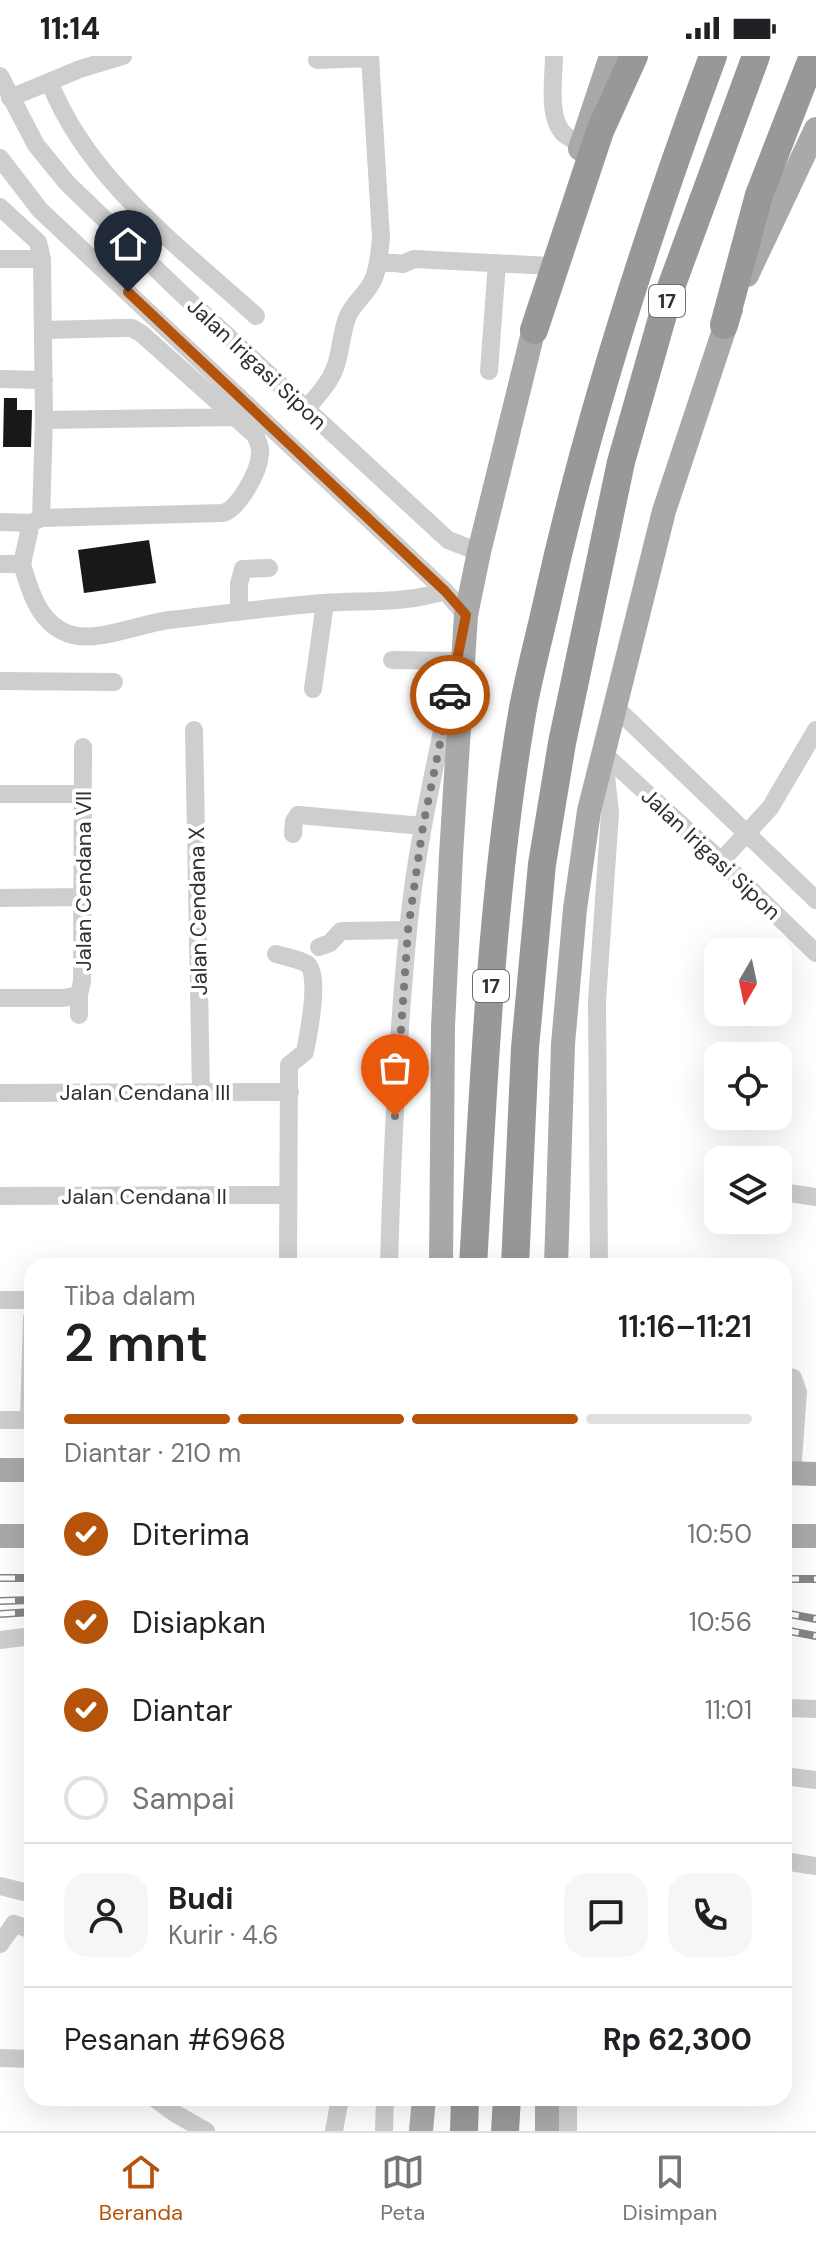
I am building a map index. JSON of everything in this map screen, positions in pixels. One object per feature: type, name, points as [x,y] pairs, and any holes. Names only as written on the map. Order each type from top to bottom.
[{"type":"highway","points":[[534,330],[600,131],[634,56]]},
{"type":"highway","name":"17","points":[[473,1258],[485,1048],[498,906],[523,707],[601,385],[658,204],[713,56]]},
{"type":"highway","name":"17","points":[[515,1258],[525,1048],[542,864],[562,743],[600,552],[621,462],[670,290],[756,56]]},
{"type":"highway","points":[[724,325],[759,195],[813,56]]},
{"type":"highway","points":[[464,2131],[465,2106]]},
{"type":"highway","points":[[505,2131],[507,2106]]},
{"type":"main road","points":[[441,1258],[444,1012],[467,610],[582,144],[611,56]]},
{"type":"main road","points":[[556,1258],[563,1044],[575,909],[589,811],[664,511],[724,325],[816,129]]},
{"type":"main road","points":[[0,1470],[24,1470]]},
{"type":"main road","points":[[0,1536],[24,1536]]},
{"type":"main road","points":[[792,1536],[816,1536]]},
{"type":"main road","points":[[421,2131],[423,2106]]},
{"type":"main road","points":[[547,2106],[547,2131]]},
{"type":"street","points":[[10,98],[80,69],[123,56]]},
{"type":"street","points":[[554,56],[551,88],[557,124],[564,135],[582,144]]},
{"type":"street","points":[[306,409],[324,388],[335,367],[352,307],[373,281],[381,238],[370,57],[317,60]]},
{"type":"street","name":"Jalan Irigasi Sipon","points":[[0,76],[24,125],[52,167],[306,409],[448,540],[477,560]]},
{"type":"street","points":[[50,83],[72,130],[104,171],[145,215],[256,316]]},
{"type":"street","name":"Jalan Irigasi Sipon","points":[[0,158],[40,210],[467,610]]},
{"type":"street","points":[[0,207],[38,242],[42,259],[44,420],[36,520],[22,564],[33,599],[52,624],[72,635],[90,637],[157,621],[325,603],[389,601],[445,591]]},
{"type":"street","points":[[0,259],[42,259]]},
{"type":"street","points":[[378,261],[403,264],[414,259],[551,266]]},
{"type":"street","points":[[489,371],[497,263]]},
{"type":"street","points":[[181,293],[210,274]]},
{"type":"street","points":[[0,522],[223,513],[233,510],[240,501],[261,458],[255,435],[132,328],[44,330]]},
{"type":"street","points":[[0,379],[44,380]]},
{"type":"street","points":[[44,420],[235,417]]},
{"type":"street","points":[[0,564],[22,564]]},
{"type":"street","points":[[239,612],[239,584],[243,569],[269,568]]},
{"type":"street","points":[[313,689],[325,603]]},
{"type":"street","points":[[389,1258],[391,1178],[408,930],[423,826],[467,610]]},
{"type":"street","points":[[392,660],[457,661]]},
{"type":"street","points":[[0,681],[78,675],[114,682]]},
{"type":"street","name":"Jalan Irigasi Sipon","points":[[613,708],[816,900]]},
{"type":"street","name":"Jalan Cendana X","points":[[194,730],[201,1092]]},
{"type":"street","points":[[722,860],[782,792],[816,730]]},
{"type":"street","name":"Jalan Cendana VII","points":[[79,1015],[82,981],[83,747]]},
{"type":"street","points":[[599,1258],[597,1001],[610,813],[605,756]]},
{"type":"street","name":"Jalan Irigasi Sipon","points":[[605,756],[722,860],[816,953]]},
{"type":"street","points":[[0,794],[83,794]]},
{"type":"street","points":[[293,834],[298,815],[423,826]]},
{"type":"street","points":[[0,898],[83,897]]},
{"type":"street","points":[[319,947],[330,943],[341,931],[408,930]]},
{"type":"street","points":[[276,954],[307,964],[312,972],[309,1034],[305,1052],[289,1065],[288,1258]]},
{"type":"street","points":[[0,998],[79,995]]},
{"type":"street","name":"Jalan Cendana III","points":[[0,1093],[290,1092]]},
{"type":"street","points":[[792,1193],[816,1197]]},
{"type":"street","name":"Jalan Cendana II","points":[[0,1196],[288,1195]]},
{"type":"street","points":[[0,1300],[24,1300]]},
{"type":"street","points":[[792,1378],[798,1392],[797,1473]]},
{"type":"street","points":[[0,1420],[24,1420]]},
{"type":"street","points":[[0,1640],[24,1637]]},
{"type":"street","points":[[792,1708],[816,1709]]},
{"type":"street","points":[[792,1777],[816,1780]]},
{"type":"street","points":[[792,1862],[816,1866]]},
{"type":"street","points":[[0,1886],[24,1892]]},
{"type":"street","points":[[0,1944],[14,1924],[24,1927]]},
{"type":"street","points":[[0,2058],[24,2059]]},
{"type":"street","points":[[167,2106],[206,2131]]},
{"type":"street","points":[[334,2131],[339,2106]]},
{"type":"street","points":[[384,2131],[385,2106]]},
{"type":"street","points":[[568,2106],[568,2131]]},
{"type":"building","points":[[4,398],[17,398],[17,410],[32,410],[31,447],[3,447]]},
{"type":"building","points":[[149,540],[156,583],[84,593],[78,550]]},
{"type":"railway","points":[[0,1578],[24,1578]]},
{"type":"railway","points":[[792,1579],[816,1579]]},
{"type":"railway","points":[[0,1601],[24,1600]]},
{"type":"railway","points":[[0,1614],[24,1612]]},
{"type":"railway","points":[[792,1614],[816,1619]]},
{"type":"railway","points":[[792,1632],[816,1636]]},
{"type":"way so far","points":[[395,1116],[408,930],[423,826],[450,695]]},
{"type":"route","points":[[128,292],[445,591],[466,615],[450,695]]}]
